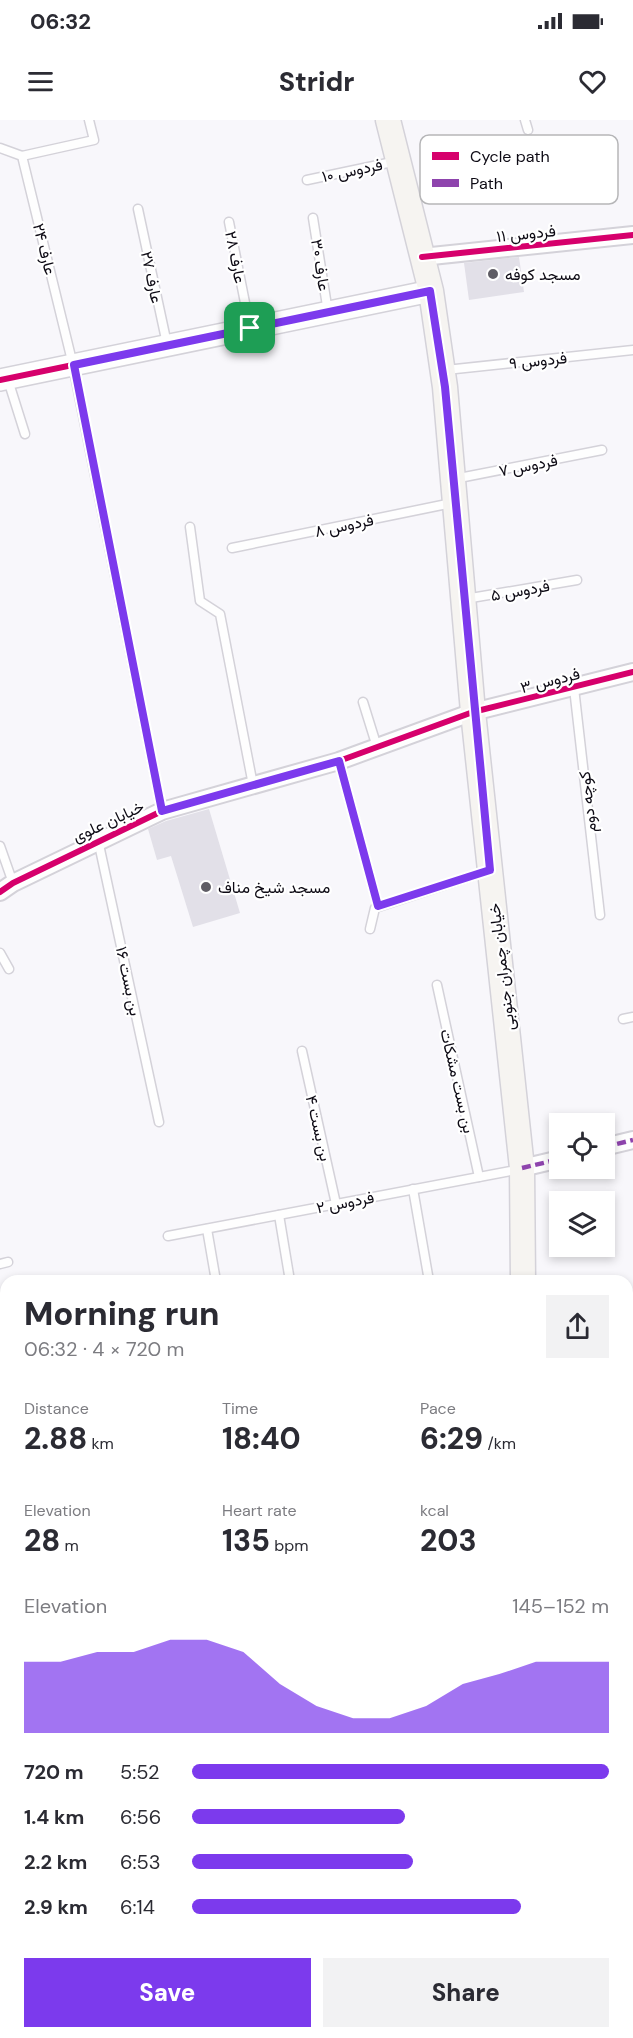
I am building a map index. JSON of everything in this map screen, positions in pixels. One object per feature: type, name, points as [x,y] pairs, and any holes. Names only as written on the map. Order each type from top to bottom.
[{"type":"main road","name":"خیابان چمران جنوبی","points":[[392,124],[398,161],[430,291],[443,371],[473,712],[522,1168],[523,1275]]},
{"type":"street","name":"فردوس ۱۱","points":[[422,257],[633,235]]},
{"type":"street","points":[[4,379],[430,291]]},
{"type":"street","name":"فردوس ۳","points":[[473,712],[633,672]]},
{"type":"street","name":"خیابان علوی","points":[[7,887],[98,840],[162,811],[339,761],[473,712]]},
{"type":"street","points":[[615,1144],[633,1140]]},
{"type":"street","points":[[522,1168],[549,1162]]},
{"type":"lane","points":[[0,148],[22,156],[94,140],[89,120]]},
{"type":"lane","points":[[525,120],[528,130]]},
{"type":"lane","name":"عارف ۲۴","points":[[22,156],[74,365],[162,811]]},
{"type":"lane","name":"فردوس ۱۰","points":[[307,180],[398,161]]},
{"type":"lane","name":"عارف ۲۷","points":[[138,209],[167,345]]},
{"type":"lane","name":"عارف ۳۰","points":[[313,218],[328,312]]},
{"type":"lane","name":"عارف ۲۸","points":[[229,222],[250,328]]},
{"type":"lane","name":"فردوس ۹","points":[[443,371],[633,350]]},
{"type":"lane","points":[[4,379],[26,434]]},
{"type":"lane","name":"فردوس ۷","points":[[454,491],[602,450]]},
{"type":"lane","name":"فردوس ۸","points":[[232,548],[454,491]]},
{"type":"lane","points":[[190,527],[200,601],[220,614],[253,785]]},
{"type":"lane","name":"فردوس ۵","points":[[463,599],[577,580]]},
{"type":"lane","name":"کوچه دوم","points":[[574,688],[600,915]]},
{"type":"lane","points":[[363,702],[377,747]]},
{"type":"lane","points":[[339,761],[378,906]]},
{"type":"lane","name":"بن بست ۱۶","points":[[98,840],[159,1122]]},
{"type":"lane","points":[[0,846],[7,887]]},
{"type":"lane","points":[[370,929],[375,908],[378,906],[490,870]]},
{"type":"lane","points":[[0,953],[9,969]]},
{"type":"lane","name":"بن بست مشکات","points":[[436,985],[479,1177]]},
{"type":"lane","points":[[623,1018],[633,1017]]},
{"type":"lane","name":"بن بست ۴","points":[[302,1051],[336,1204]]},
{"type":"lane","name":"فردوس ۲","points":[[168,1236],[522,1168]]},
{"type":"lane","points":[[413,1189],[428,1275]]},
{"type":"lane","points":[[279,1215],[289,1275]]},
{"type":"lane","points":[[207,1229],[215,1275]]},
{"type":"building","name":"مسجد کوفه","points":[[519,257],[524,292],[469,300],[464,263]]},
{"type":"building","name":"مسجد شیخ مناف","points":[[209,809],[240,913],[193,927],[171,856],[157,860],[148,829],[166,821]]},
{"type":"marked path","points":[[615,1144],[633,1140]]},
{"type":"marked path","points":[[522,1168],[549,1162]]},
{"type":"cycle path","points":[[422,257],[633,235]]},
{"type":"cycle path","points":[[0,380],[431,291]]},
{"type":"cycle path","points":[[0,892],[13,883],[162,811],[339,761],[473,712],[633,672]]},
{"type":"place","name":"مسجد کوفه","points":[[493,274]]},
{"type":"place","name":"مسجد شیخ مناف","points":[[206,887]]},
{"type":"route","points":[[430,291],[445,387],[473,712],[490,870],[378,906],[339,761],[162,811],[74,365],[250,328],[430,291]]}]
